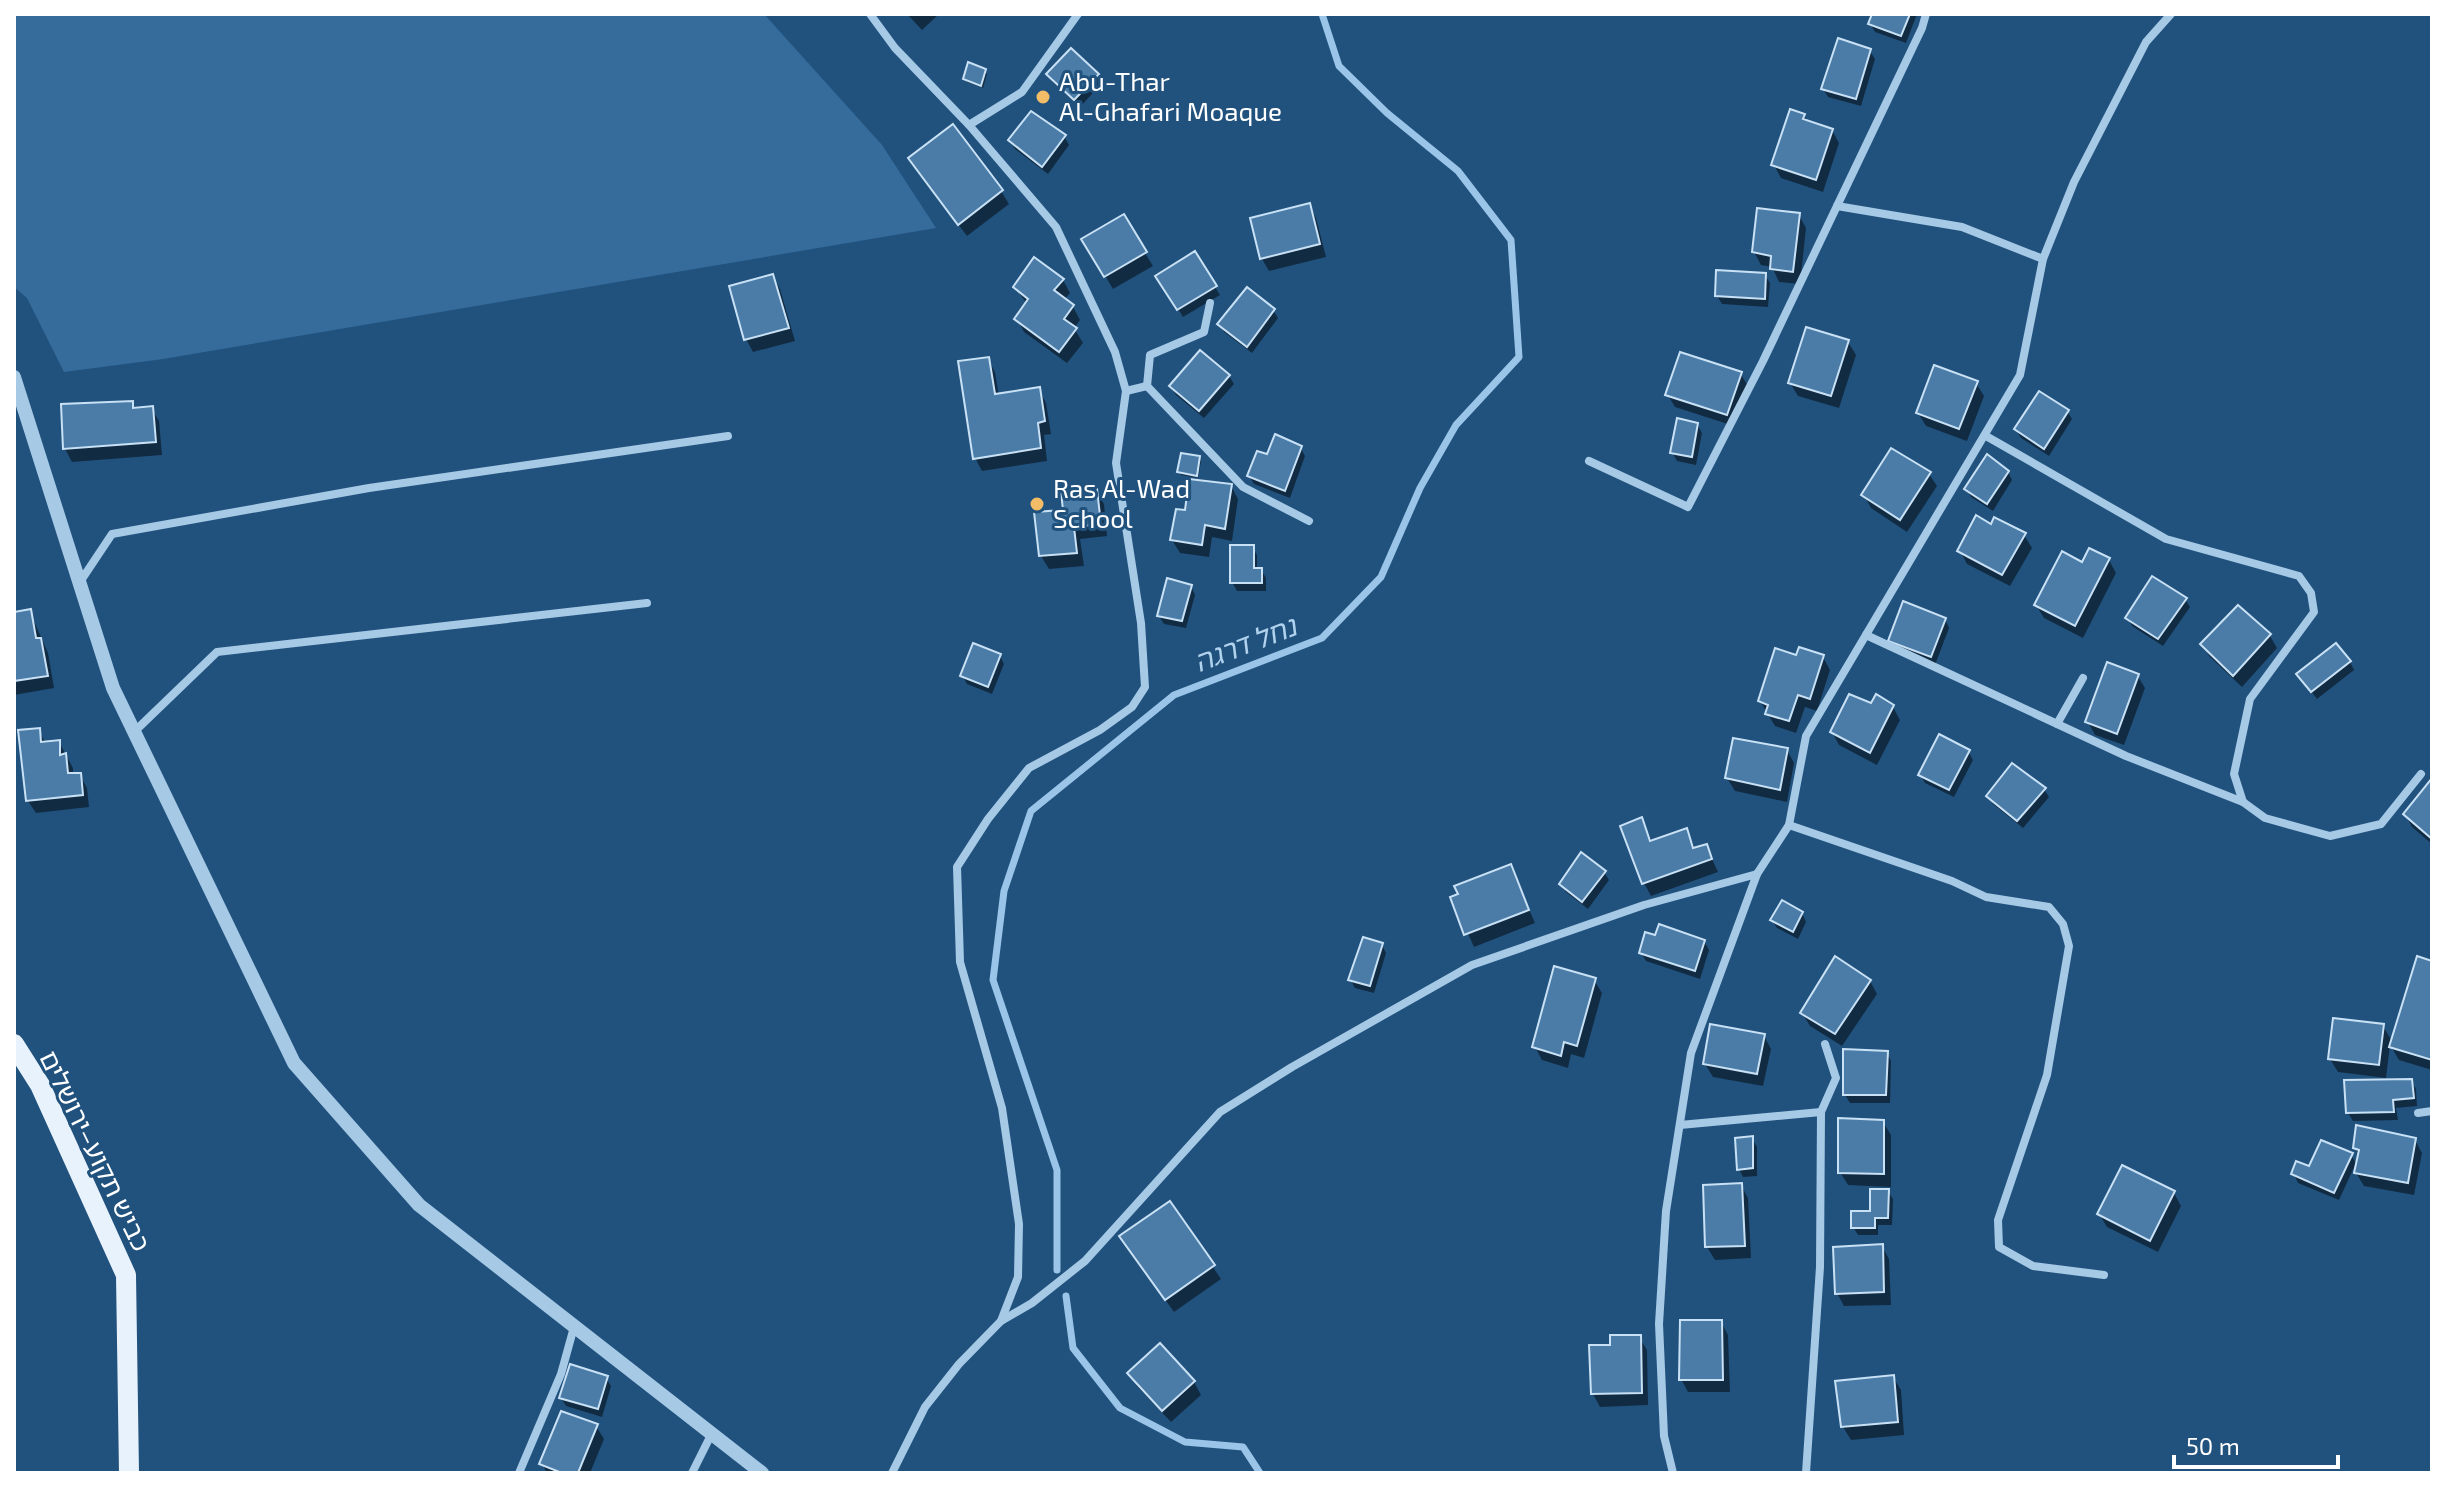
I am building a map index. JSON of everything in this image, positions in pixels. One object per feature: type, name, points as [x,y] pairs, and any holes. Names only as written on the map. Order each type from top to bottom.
[{"type":"main road","name":"כביש תקוע–ירושלים","points":[[14,1044],[40,1085],[126,1275],[129,1473]]},
{"type":"street","points":[[870,14],[895,48],[969,125],[1056,227],[1115,352],[1126,391],[1116,463],[1141,623],[1145,687],[1132,707],[1100,730],[1029,768],[988,819],[957,867],[960,962],[1002,1108],[1019,1224],[1018,1277],[1001,1321]]},
{"type":"street","points":[[969,125],[1022,92],[1078,14]]},
{"type":"street","points":[[1589,461],[1688,507],[1763,361],[1926,14]]},
{"type":"street","points":[[1673,1473],[1664,1436],[1659,1324],[1666,1211],[1691,1053],[1757,874],[1789,825],[1806,736],[2020,375],[2043,259],[2074,182],[2146,42],[2171,14]]},
{"type":"street","points":[[1837,206],[1962,227],[2043,259]]},
{"type":"street","points":[[1210,303],[1204,332],[1150,355],[1147,386],[1243,487],[1309,521]]},
{"type":"street","points":[[14,377],[113,688],[294,1063],[419,1205],[762,1473]]},
{"type":"street","points":[[1126,391],[1147,386]]},
{"type":"street","points":[[80,582],[112,534],[369,488],[728,436]]},
{"type":"street","points":[[1986,436],[2166,539],[2299,576],[2311,593],[2314,612],[2250,699],[2234,774],[2243,802]]},
{"type":"street","points":[[135,731],[217,652],[647,603]]},
{"type":"street","points":[[1866,635],[2126,756],[2243,802],[2265,818],[2330,836],[2381,824],[2421,774]]},
{"type":"street","points":[[2057,724],[2083,678]]},
{"type":"street","points":[[1789,825],[1952,881],[1986,897],[2049,907],[2063,924],[2069,946],[2047,1075],[1998,1220],[1999,1247],[2033,1266],[2104,1275]]},
{"type":"street","points":[[892,1473],[925,1407],[959,1364],[1001,1321],[1032,1303],[1085,1261],[1220,1112],[1292,1067],[1472,965],[1644,905],[1757,874]]},
{"type":"street","points":[[1806,1473],[1820,1267],[1821,1112],[1836,1078],[1825,1044]]},
{"type":"street","points":[[2418,1113],[2432,1111]]},
{"type":"street","points":[[1680,1125],[1821,1112]]},
{"type":"street","points":[[519,1473],[561,1374],[574,1327]]},
{"type":"street","points":[[692,1473],[711,1435]]},
{"type":"shaded area","points":[[14,14],[764,14],[882,145],[936,228],[163,359],[64,372],[27,298],[14,287]]},
{"type":"building","points":[[1872,14],[1910,14],[1901,36],[1868,24]]},
{"type":"building","points":[[1838,38],[1871,49],[1856,99],[1821,89]]},
{"type":"building","points":[[1071,48],[1099,74],[1074,100],[1046,74]]},
{"type":"building","points":[[968,62],[986,69],[981,86],[963,79]]},
{"type":"building","points":[[1790,109],[1805,114],[1803,119],[1833,129],[1816,180],[1771,165]]},
{"type":"building","points":[[1031,111],[1066,135],[1042,167],[1008,140]]},
{"type":"building","points":[[953,124],[1003,190],[958,225],[908,158]]},
{"type":"building","points":[[1310,203],[1320,244],[1260,259],[1250,218]]},
{"type":"building","points":[[1757,208],[1800,213],[1793,272],[1770,269],[1771,256],[1752,252]]},
{"type":"building","points":[[1124,214],[1147,252],[1104,277],[1081,239]]},
{"type":"building","points":[[1195,251],[1217,286],[1177,310],[1155,276]]},
{"type":"building","points":[[1034,257],[1064,279],[1054,290],[1074,305],[1064,319],[1077,328],[1059,352],[1014,319],[1028,299],[1013,287]]},
{"type":"building","points":[[1716,270],[1766,273],[1765,299],[1715,296]]},
{"type":"building","points":[[773,274],[789,328],[744,340],[729,286]]},
{"type":"building","points":[[1247,287],[1275,309],[1247,347],[1217,324]]},
{"type":"building","points":[[1806,327],[1849,340],[1831,396],[1788,383]]},
{"type":"building","points":[[1200,350],[1230,375],[1199,411],[1169,386]]},
{"type":"building","points":[[1680,352],[1742,372],[1727,415],[1665,395]]},
{"type":"building","points":[[989,357],[995,394],[1040,387],[1045,421],[1038,423],[1041,448],[973,459],[958,361]]},
{"type":"building","points":[[1934,365],[1978,381],[1959,429],[1916,413]]},
{"type":"building","points":[[2039,391],[2069,410],[2044,449],[2014,429]]},
{"type":"building","points":[[133,401],[133,408],[153,406],[156,442],[63,449],[61,404]]},
{"type":"building","points":[[1677,418],[1698,423],[1692,457],[1670,453]]},
{"type":"building","points":[[1275,434],[1302,446],[1285,491],[1247,476],[1257,451],[1267,454]]},
{"type":"building","points":[[1891,448],[1931,472],[1900,520],[1861,495]]},
{"type":"building","points":[[1181,453],[1200,456],[1197,476],[1177,472]]},
{"type":"building","points":[[1987,454],[2009,471],[1987,504],[1964,489]]},
{"type":"building","points":[[1189,479],[1232,484],[1225,529],[1205,525],[1202,545],[1170,540],[1176,509],[1185,510]]},
{"type":"building","points":[[1097,489],[1101,524],[1074,527],[1077,553],[1039,556],[1034,512],[1063,510],[1061,492]]},
{"type":"building","points":[[1976,515],[1991,524],[1994,517],[2026,533],[2002,575],[1957,551]]},
{"type":"building","points":[[1230,545],[1254,545],[1254,568],[1262,568],[1262,583],[1230,583]]},
{"type":"building","points":[[2089,548],[2110,558],[2075,626],[2034,605],[2062,551],[2082,562]]},
{"type":"building","points":[[2152,576],[2187,598],[2158,639],[2125,618]]},
{"type":"building","points":[[1167,578],[1192,585],[1182,621],[1157,616]]},
{"type":"building","points":[[1903,601],[1946,618],[1931,657],[1888,641]]},
{"type":"building","points":[[2238,605],[2271,634],[2233,676],[2200,644]]},
{"type":"building","points":[[31,609],[36,638],[41,638],[48,676],[14,681],[14,612]]},
{"type":"building","points":[[973,643],[1001,654],[988,687],[960,676]]},
{"type":"building","points":[[2336,643],[2351,661],[2311,692],[2296,674]]},
{"type":"building","points":[[1799,647],[1824,655],[1810,699],[1798,695],[1789,721],[1765,714],[1768,705],[1758,701],[1775,648],[1796,655]]},
{"type":"building","points":[[2107,662],[2139,674],[2117,734],[2085,722]]},
{"type":"building","points":[[1849,694],[1871,703],[1876,694],[1894,705],[1870,753],[1830,732]]},
{"type":"building","points":[[40,728],[41,742],[60,740],[60,755],[66,753],[68,773],[81,773],[83,795],[26,801],[18,730]]},
{"type":"building","points":[[1939,734],[1970,750],[1949,790],[1918,775]]},
{"type":"building","points":[[1733,738],[1788,748],[1780,790],[1725,778]]},
{"type":"building","points":[[2012,763],[2046,788],[2017,821],[1986,796]]},
{"type":"building","points":[[2432,778],[2432,839],[2403,814]]},
{"type":"building","points":[[1642,817],[1650,841],[1687,828],[1693,848],[1707,844],[1712,859],[1642,884],[1620,826]]},
{"type":"building","points":[[1581,852],[1606,871],[1582,902],[1559,884]]},
{"type":"building","points":[[1511,864],[1529,910],[1464,935],[1450,897],[1458,894],[1454,886]]},
{"type":"building","points":[[1782,900],[1803,912],[1793,932],[1770,920]]},
{"type":"building","points":[[1659,924],[1705,940],[1695,971],[1639,953],[1645,932],[1655,935]]},
{"type":"building","points":[[1363,937],[1383,943],[1370,986],[1348,980]]},
{"type":"building","points":[[1835,956],[1871,980],[1835,1034],[1800,1013]]},
{"type":"building","points":[[2417,956],[2432,961],[2432,1060],[2389,1047]]},
{"type":"building","points":[[1554,966],[1596,978],[1577,1046],[1564,1042],[1561,1056],[1532,1047]]},
{"type":"building","points":[[2333,1018],[2384,1024],[2379,1065],[2328,1059]]},
{"type":"building","points":[[1710,1024],[1765,1034],[1757,1074],[1703,1064]]},
{"type":"building","points":[[1843,1049],[1888,1051],[1886,1095],[1843,1095]]},
{"type":"building","points":[[2412,1079],[2414,1098],[2393,1100],[2394,1112],[2346,1113],[2344,1080]]},
{"type":"building","points":[[1838,1118],[1884,1120],[1884,1174],[1838,1173]]},
{"type":"building","points":[[2356,1125],[2416,1138],[2408,1183],[2354,1173],[2359,1150],[2353,1148]]},
{"type":"building","points":[[1753,1136],[1753,1168],[1737,1170],[1735,1138]]},
{"type":"building","points":[[2321,1140],[2353,1153],[2334,1193],[2291,1174],[2296,1161],[2309,1166]]},
{"type":"building","points":[[2122,1165],[2175,1191],[2150,1241],[2097,1214]]},
{"type":"building","points":[[1742,1183],[1745,1246],[1705,1247],[1703,1185]]},
{"type":"building","points":[[1870,1189],[1889,1189],[1888,1218],[1875,1218],[1875,1228],[1851,1228],[1851,1211],[1870,1211]]},
{"type":"building","points":[[1170,1201],[1215,1265],[1165,1300],[1119,1236]]},
{"type":"building","points":[[1883,1244],[1884,1292],[1835,1294],[1833,1247]]},
{"type":"building","points":[[1680,1320],[1722,1320],[1723,1380],[1679,1380]]},
{"type":"building","points":[[1610,1335],[1641,1335],[1642,1393],[1591,1394],[1589,1345],[1610,1345]]},
{"type":"building","points":[[1160,1343],[1195,1381],[1162,1411],[1127,1373]]},
{"type":"building","points":[[570,1364],[608,1376],[598,1409],[559,1398]]},
{"type":"building","points":[[1894,1375],[1898,1422],[1841,1427],[1835,1381]]},
{"type":"building","points":[[561,1411],[598,1424],[578,1473],[562,1473],[539,1464]]},
{"type":"waterway","name":"נחל דרגה","points":[[1057,1270],[1057,1170],[993,980],[1004,891],[1031,811],[1174,695],[1322,638],[1381,577],[1420,488],[1456,425],[1519,357],[1511,240],[1458,171],[1387,113],[1339,66],[1322,14]]},
{"type":"waterway","name":"נחל דרגה","points":[[1066,1296],[1073,1348],[1120,1408],[1185,1442],[1243,1447],[1260,1473]]},
{"type":"place","name":"Abu-Thar Al-Ghafari Moaque","points":[[1043,97]]},
{"type":"place","name":"Ras Al-Wad School","points":[[1037,504]]}]
